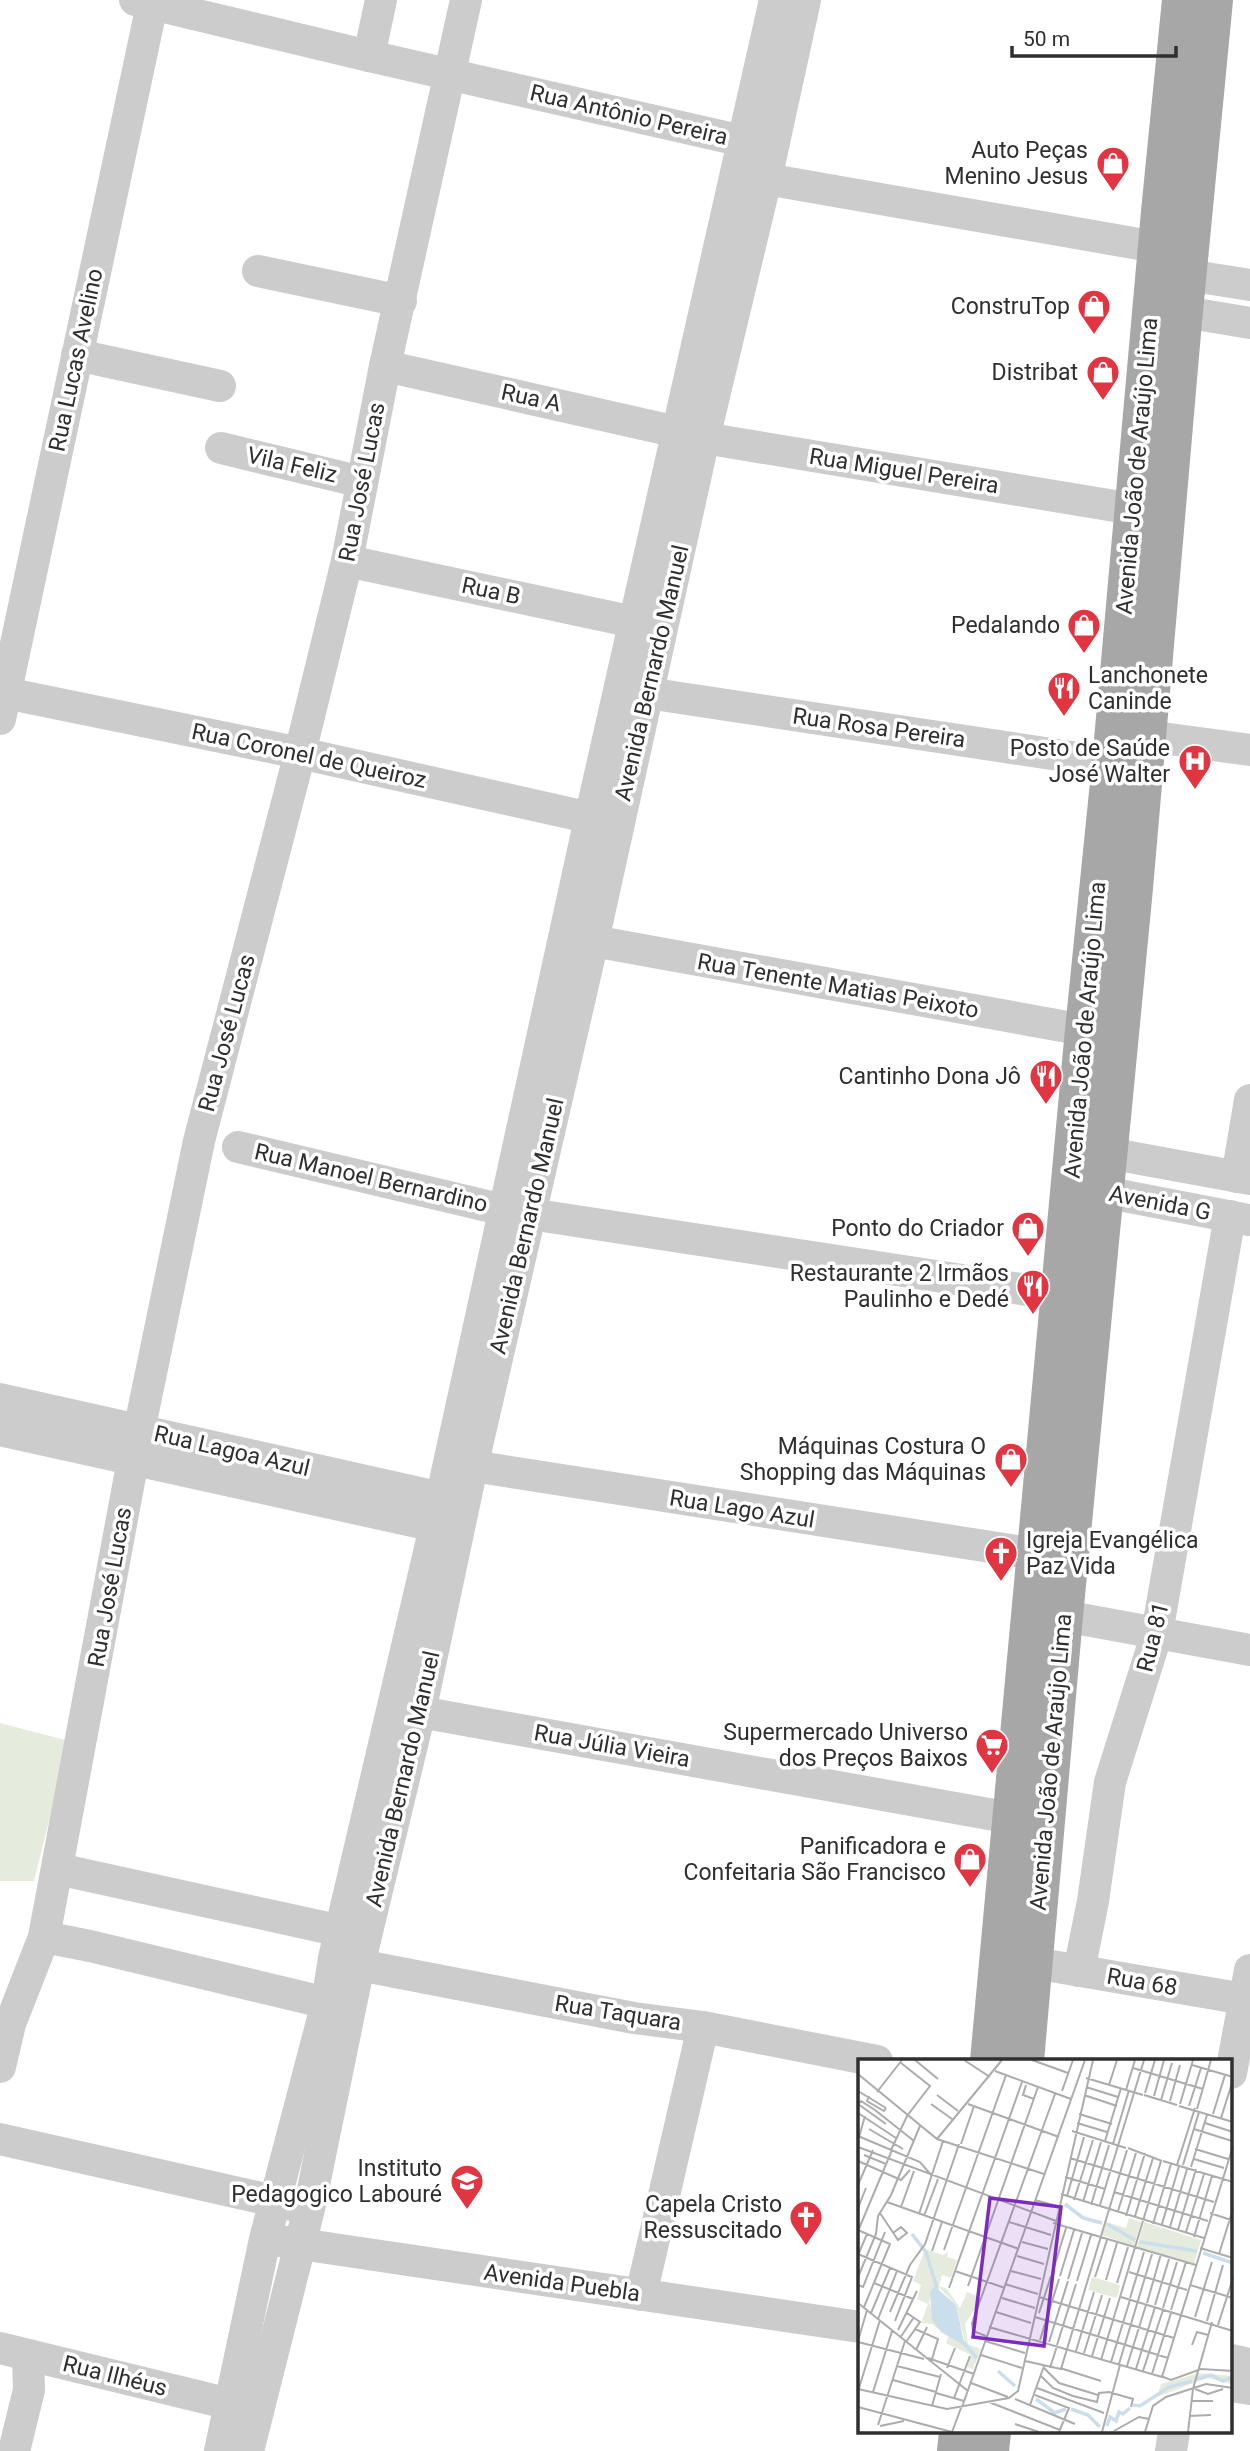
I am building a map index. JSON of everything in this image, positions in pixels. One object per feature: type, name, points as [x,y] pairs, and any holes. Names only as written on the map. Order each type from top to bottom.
[{"type":"main road","name":"Avenida João de Araújo Lima","points":[[1179,272],[1181,0]]},
{"type":"main road","name":"Avenida João de Araújo Lima","points":[[1091,1150],[1084,1030],[1111,763],[1134,693],[1179,272],[1214,0]]},
{"type":"main road","name":"Avenida João de Araújo Lima","points":[[1139,633],[1133,509],[1152,291],[1179,272]]},
{"type":"main road","name":"Avenida João de Araújo Lima","points":[[1025,2059],[1064,1616],[1087,1189],[1147,736],[1134,693]]},
{"type":"main road","name":"Avenida João de Araújo Lima","points":[[989,2059],[1060,1295],[1087,1189]]},
{"type":"street","points":[[369,56],[381,0]]},
{"type":"street","name":"Rua José Lucas","points":[[0,2067],[10,2024],[44,1937],[133,1461],[199,1141],[348,561],[385,366],[466,0]]},
{"type":"street","name":"Avenida Bernardo Manuel","points":[[248,2451],[309,2209],[359,1965],[388,1789],[604,821],[647,693],[743,141],[775,0]]},
{"type":"street","name":"Avenida Bernardo Manuel","points":[[555,1043],[593,941],[604,821],[634,622],[766,179],[805,0]]},
{"type":"street","name":"Rua Antônio Pereira","points":[[147,1],[369,56],[743,141],[766,179]]},
{"type":"street","name":"Rua Lucas Avelino","points":[[2,701],[77,355],[147,1]]},
{"type":"street","points":[[766,179],[1179,272],[1250,285]]},
{"type":"street","points":[[258,271],[401,301]]},
{"type":"street","points":[[1179,272],[1250,324]]},
{"type":"street","points":[[77,355],[220,386]]},
{"type":"street","name":"Rua A","points":[[385,366],[690,434]]},
{"type":"street","name":"Rua Miguel Pereira","points":[[690,434],[1133,509]]},
{"type":"street","name":"Vila Feliz","points":[[221,448],[362,482]]},
{"type":"street","name":"Rua B","points":[[348,561],[634,622]]},
{"type":"street","name":"Rua Rosa Pereira","points":[[647,693],[1111,763]]},
{"type":"street","name":"Rua Coronel de Queiroz","points":[[2,701],[300,753],[604,821]]},
{"type":"street","points":[[1147,736],[1250,750]]},
{"type":"street","name":"Rua Tenente Matias Peixoto","points":[[593,941],[1084,1030]]},
{"type":"street","points":[[1243,1178],[1250,1100]]},
{"type":"street","name":"Rua Manoel Bernardino","points":[[238,1147],[517,1212],[1060,1295]]},
{"type":"street","name":"Avenida G","points":[[1091,1150],[1243,1178]]},
{"type":"street","name":"Avenida G","points":[[1087,1189],[1240,1218]]},
{"type":"street","name":"Rua 81","points":[[1079,1971],[1093,1901],[1110,1782],[1157,1633],[1240,1218]]},
{"type":"street","name":"Rua Lagoa Azul","points":[[0,1399],[140,1430],[450,1515]]},
{"type":"street","name":"Rua Lagoa Azul","points":[[0,1430],[133,1461],[450,1515]]},
{"type":"street","name":"Rua Lago Azul","points":[[460,1465],[1036,1554]]},
{"type":"street","name":"Avenida Bernardo Manuel","points":[[220,2451],[265,2239],[327,2003],[341,1931],[388,1789],[420,1712],[450,1515]]},
{"type":"street","points":[[1064,1616],[1250,1650]]},
{"type":"street","name":"Rua Júlia Vieira","points":[[420,1712],[1011,1818]]},
{"type":"street","points":[[58,1869],[341,1931]]},
{"type":"street","points":[[44,1937],[327,2003]]},
{"type":"street","name":"Rua 68","points":[[1034,1963],[1079,1971],[1248,1990]]},
{"type":"street","name":"Rua Taquara","points":[[359,1965],[634,2018],[703,2026],[867,2059]]},
{"type":"street","points":[[1232,2068],[1248,1990]]},
{"type":"street","points":[[642,2295],[703,2026]]},
{"type":"street","points":[[0,2139],[309,2209]]},
{"type":"street","name":"Avenida Puebla","points":[[265,2239],[858,2327]]},
{"type":"street","points":[[14,2351],[29,2390],[14,2451]]},
{"type":"street","name":"Rua Ilhéus","points":[[14,2351],[230,2404]]},
{"type":"street","points":[[1232,2360],[1250,2364]]},
{"type":"street","points":[[1232,2386],[1250,2389]]},
{"type":"green space","points":[[0,1723],[69,1741],[34,1881],[0,1881]]},
{"type":"place","name":"Auto Peças Menino Jesus","points":[[1113,193]]},
{"type":"place","name":"ConstruTop","points":[[1094,336]]},
{"type":"place","name":"Distribat","points":[[1103,402]]},
{"type":"place","name":"Pedalando","points":[[1084,655]]},
{"type":"place","name":"Lanchonete Caninde","points":[[1064,718]]},
{"type":"place","name":"Posto de Saúde José Walter","points":[[1195,791]]},
{"type":"place","name":"Cantinho Dona Jô","points":[[1046,1106]]},
{"type":"place","name":"Ponto do Criador","points":[[1028,1258]]},
{"type":"place","name":"Restaurante 2 Irmãos Paulinho e Dedé","points":[[1033,1316]]},
{"type":"place","name":"Máquinas Costura O Shopping das Máquinas","points":[[1011,1489]]},
{"type":"place","name":"Igreja Evangélica Paz Vida","points":[[1001,1583]]},
{"type":"place","name":"Supermercado Universo dos Preços Baixos","points":[[992,1775]]},
{"type":"place","name":"Panificadora e Confeitaria São Francisco","points":[[970,1889]]},
{"type":"place","name":"Instituto Pedagogico Labouré","points":[[467,2211]]},
{"type":"place","name":"Capela Cristo Ressuscitado","points":[[806,2247]]}]
